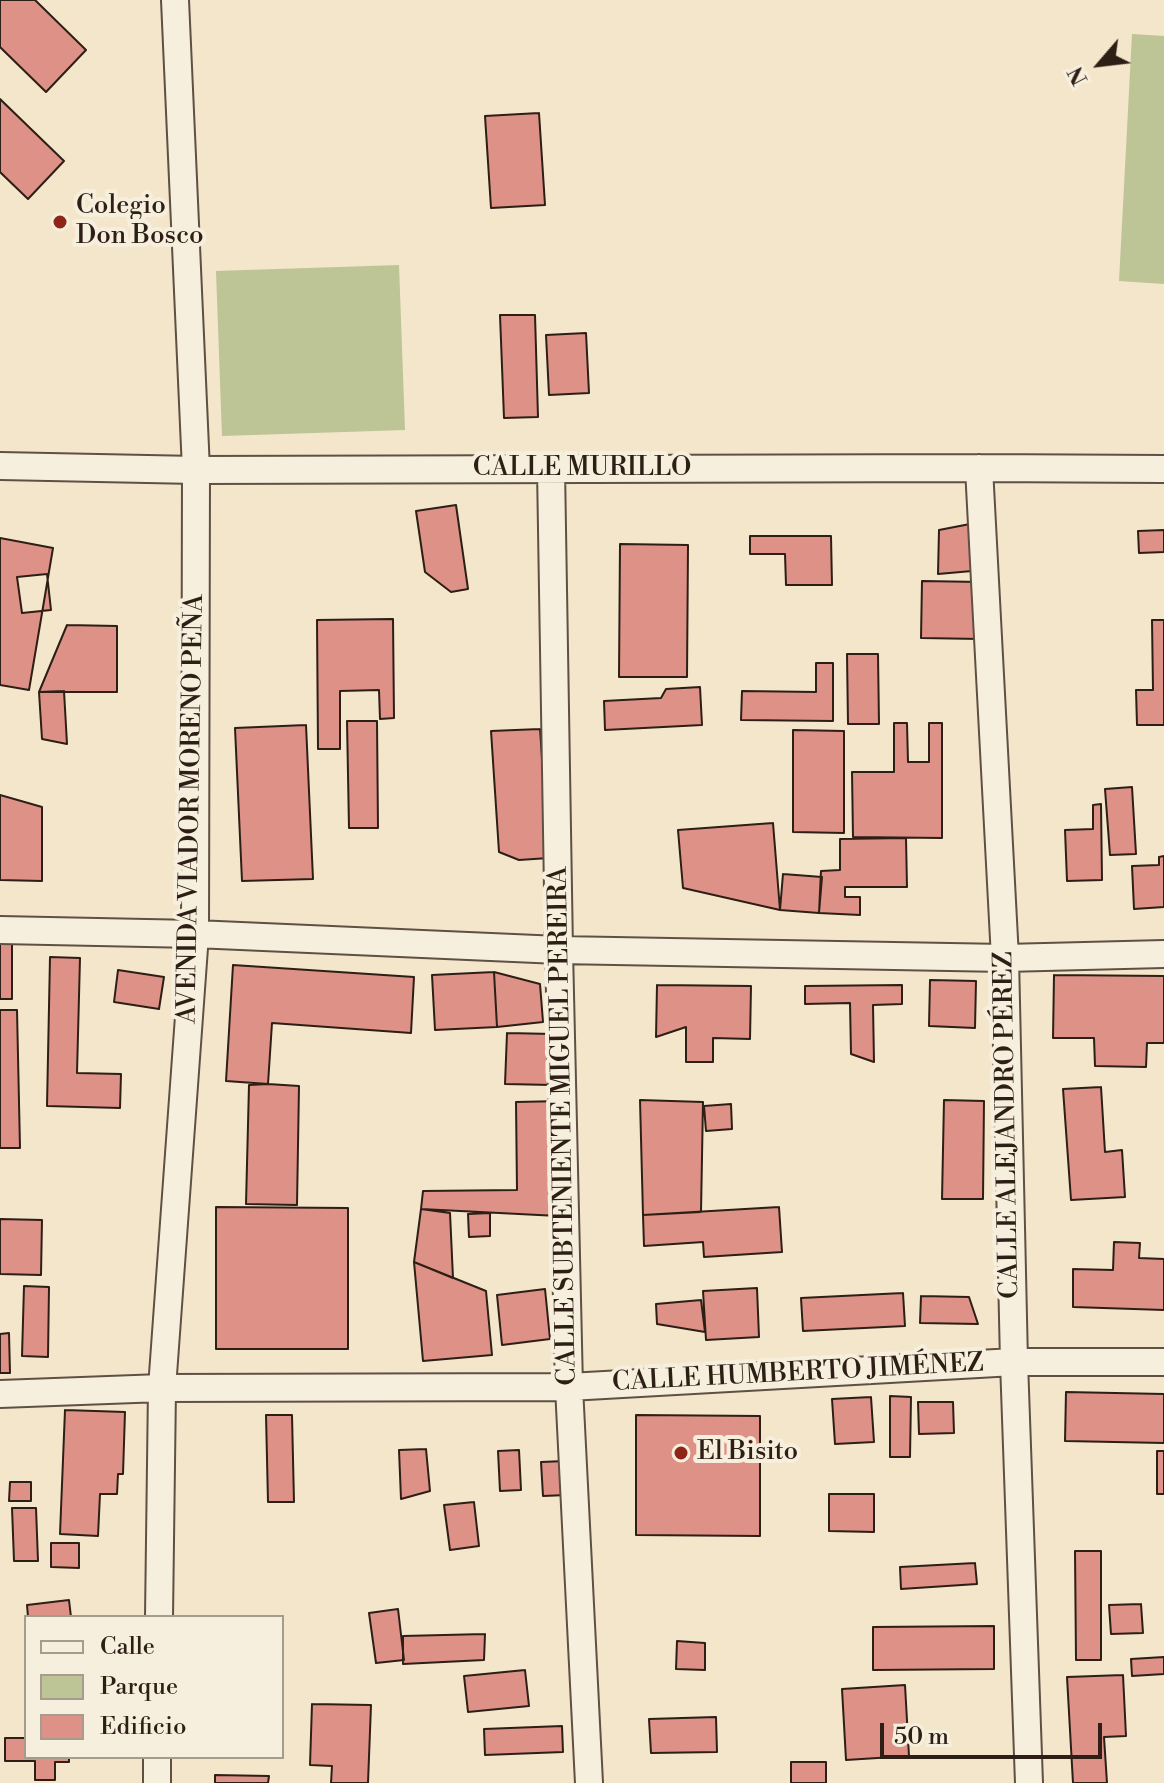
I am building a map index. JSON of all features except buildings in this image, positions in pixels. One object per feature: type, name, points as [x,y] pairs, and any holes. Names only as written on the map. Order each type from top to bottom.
[{"type":"street","name":"AVENIDA VIADOR MORENO PEÑA","points":[[159,1615],[162,1388],[195,934],[196,470],[175,0]]},
{"type":"street","name":"CALLE MURILLO","points":[[0,466],[196,470],[1164,469]]},
{"type":"street","name":"CALLE ALEJANDRO PÉREZ","points":[[979,468],[1005,958],[1014,1362],[1029,1783]]},
{"type":"street","name":"CALLE SUBTENIENTE MIGUEL PEREIRA","points":[[551,469],[569,1387],[589,1783]]},
{"type":"street","points":[[0,930],[195,934],[559,950],[1005,958],[1164,954]]},
{"type":"street","name":"CALLE HUMBERTO JIMÉNEZ","points":[[0,1394],[162,1388],[569,1387],[1014,1362],[1164,1362]]},
{"type":"street","points":[[157,1759],[157,1783]]},
{"type":"green space","points":[[1132,34],[1164,36],[1164,284],[1119,281]]},
{"type":"green space","points":[[399,265],[405,430],[222,436],[216,271]]},
{"type":"place","name":"Colegio Don Bosco","points":[[60,222]]},
{"type":"place","name":"El Bisito","points":[[681,1453]]}]
